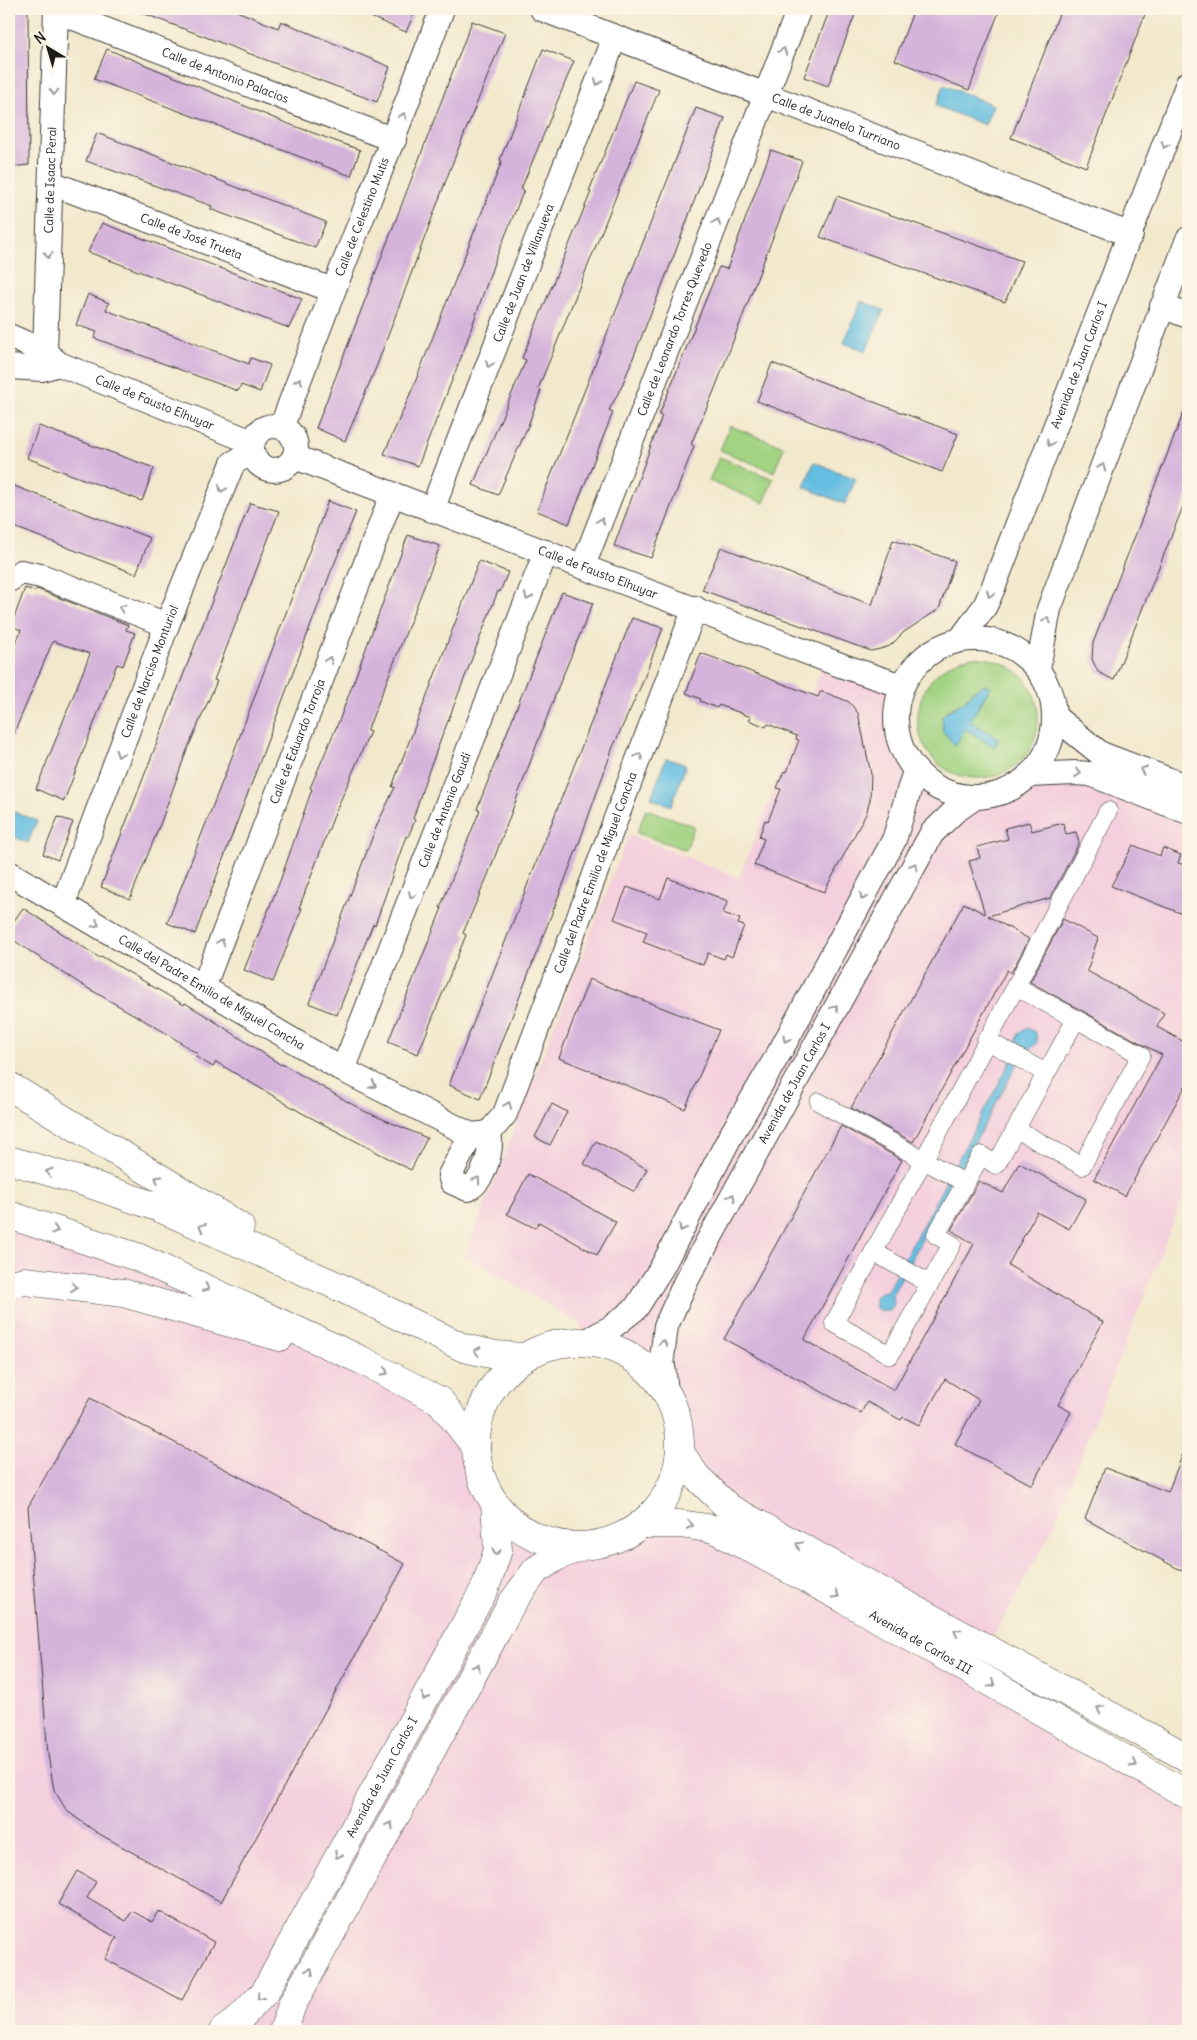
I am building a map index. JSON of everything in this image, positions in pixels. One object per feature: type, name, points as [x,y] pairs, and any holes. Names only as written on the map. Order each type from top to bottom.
[{"type":"street","name":"Calle de Celestino Mutis","points":[[282,426],[332,290],[394,140],[442,9]]},
{"type":"street","name":"Calle de Juanelo Turriano","points":[[542,9],[766,93],[1131,235]]},
{"type":"street","name":"Calle de Leonardo Torres Quevedo","points":[[583,566],[799,9]]},
{"type":"street","name":"Calle de Antonio Palacios","points":[[56,10],[394,140]]},
{"type":"street","name":"Calle de Isaac Peral","points":[[52,358],[51,183],[56,10]]},
{"type":"street","name":"Calle de Juan de Villanueva","points":[[432,510],[615,37]]},
{"type":"street","name":"Avenida de Juan Carlos I","points":[[960,640],[985,606],[993,588],[1131,235],[1188,82]]},
{"type":"street","name":"Calle de José Trueta","points":[[51,183],[332,290]]},
{"type":"street","points":[[1038,668],[1049,609],[1188,239]]},
{"type":"street","points":[[1162,306],[1188,316]]},
{"type":"street","name":"Calle de Fausto Elhuyar","points":[[9,336],[52,358],[252,447]]},
{"type":"street","points":[[9,367],[42,369],[52,358]]},
{"type":"street","points":[[270,425],[282,426],[292,434],[297,446],[295,457],[289,465],[280,470],[268,470],[258,465],[252,447],[258,431],[270,425]]},
{"type":"street","name":"Calle de Narciso Monturiol","points":[[63,904],[167,625],[232,464],[252,447]]},
{"type":"street","name":"Calle de Fausto Elhuyar","points":[[295,457],[825,659],[902,686]]},
{"type":"street","name":"Calle de Eduardo Torroja","points":[[203,988],[392,495]]},
{"type":"street","name":"Calle de Antonio Gaudí","points":[[343,1070],[546,552]]},
{"type":"street","points":[[9,580],[22,572],[41,576],[167,625]]},
{"type":"street","name":"Calle del Padre Emilio de Miguel Concha","points":[[9,873],[343,1070],[480,1134],[505,1114],[695,608]]},
{"type":"street","points":[[960,640],[996,640],[1019,651],[1038,668],[1050,691],[1055,717],[1048,746],[1030,775],[1016,786],[999,794],[974,798],[952,795],[939,789],[915,771],[902,752],[896,730],[896,708],[902,686],[913,667],[930,652],[943,645],[960,640]]},
{"type":"street","points":[[1055,717],[1101,754],[1188,787]]},
{"type":"street","points":[[585,1342],[612,1327],[636,1308],[662,1267],[730,1136],[782,1048],[894,840],[907,805],[915,771]]},
{"type":"street","points":[[1030,775],[1090,774],[1188,812]]},
{"type":"street","name":"Avenida de Juan Carlos I","points":[[666,1392],[662,1358],[666,1326],[686,1281],[932,833],[955,811],[974,798]]},
{"type":"street","points":[[1076,1019],[996,1165],[980,1156],[957,1178],[936,1235],[952,1244],[890,1355],[834,1323],[924,1160],[1108,811]]},
{"type":"street","points":[[1015,986],[1141,1055],[1082,1166],[1016,1128]]},
{"type":"street","points":[[986,1040],[1046,1073]]},
{"type":"street","points":[[9,1086],[335,1285]]},
{"type":"street","points":[[819,1102],[957,1178]]},
{"type":"street","points":[[9,1160],[84,1182],[157,1207],[335,1285],[464,1348],[495,1355],[525,1357]]},
{"type":"street","points":[[9,1215],[137,1257],[361,1360],[440,1401],[476,1447]]},
{"type":"street","points":[[874,1252],[930,1284]]},
{"type":"street","points":[[9,1284],[26,1281],[123,1293],[361,1360]]},
{"type":"street","points":[[283,2031],[296,1997],[512,1603],[536,1570],[556,1557],[582,1546],[614,1540],[642,1524],[668,1492],[676,1472],[680,1452],[678,1421],[666,1392],[656,1378],[632,1357],[601,1344],[585,1342],[554,1345],[525,1357],[505,1374],[489,1396],[482,1412],[476,1447],[481,1475],[495,1503],[508,1518],[534,1536],[564,1545],[582,1546]]},
{"type":"street","points":[[680,1452],[696,1476],[729,1508],[1188,1758]]},
{"type":"street","name":"Avenida de Juan Carlos I","points":[[223,2031],[237,2021],[265,1992],[485,1588],[498,1550],[495,1503]]},
{"type":"street","name":"Avenida de Carlos III","points":[[642,1524],[680,1524],[714,1529],[844,1599],[1188,1795]]},
{"type":"shaded area","points":[[825,659],[902,686],[896,708],[896,730],[902,752],[915,771],[932,786],[952,795],[974,798],[999,794],[1016,786],[1029,775],[1054,773],[1188,812],[1188,1184],[1051,1532],[987,1648],[780,1535],[680,1452],[680,1436],[673,1406],[657,1378],[645,1367],[617,1350],[585,1342],[579,1323],[465,1256],[629,834],[739,878]]},
{"type":"shaded area","points":[[9,1215],[440,1401],[476,1447],[481,1475],[495,1503],[508,1518],[534,1536],[564,1545],[582,1546],[614,1540],[642,1524],[680,1524],[1188,1795],[1188,2031],[9,2031]]},
{"type":"green space","points":[[730,426],[784,447],[774,472],[720,450]]},
{"type":"green space","points":[[719,457],[773,479],[764,503],[709,481]]},
{"type":"green space","points":[[971,657],[1001,663],[1022,676],[1034,696],[1038,718],[1034,740],[1022,760],[1003,773],[977,778],[953,773],[935,760],[923,743],[918,723],[920,702],[930,682],[946,667]],"holes":[[[991,686],[970,721],[999,740],[994,747],[965,729],[955,745],[946,711],[964,702],[973,690]]]},
{"type":"green space","points":[[646,809],[694,826],[686,850],[637,833]]},
{"type":"water","points":[[944,85],[993,105],[985,125],[936,106]]},
{"type":"water","points":[[861,301],[884,310],[866,351],[844,343]]},
{"type":"water","points":[[814,462],[856,479],[845,504],[804,487]]},
{"type":"water","points":[[985,685],[991,686],[970,721],[999,739],[994,747],[965,729],[955,746],[943,731],[942,716],[963,703],[977,689]]},
{"type":"water","points":[[666,758],[686,765],[671,806],[651,798]]},
{"type":"water","points":[[9,810],[37,821],[28,843],[9,835]]},
{"type":"water","points":[[1028,1028],[1036,1033],[1037,1043],[1032,1048],[1025,1050],[892,1295],[894,1300],[893,1307],[887,1311],[879,1310],[875,1307],[875,1297],[880,1292],[887,1291],[1019,1046],[1017,1039],[1019,1033]]},
{"type":"building","points":[[9,9],[28,9],[29,165],[9,167]]},
{"type":"building","points":[[138,9],[232,9],[278,28],[281,21],[390,67],[377,102],[137,11]]},
{"type":"building","points":[[352,9],[416,9],[406,32]]},
{"type":"building","points":[[830,9],[857,9],[828,86],[804,77]]},
{"type":"building","points":[[914,9],[1000,9],[969,90],[895,60]]},
{"type":"building","points":[[1061,9],[1147,9],[1086,167],[1011,138]]},
{"type":"building","points":[[472,21],[505,33],[451,167],[377,365],[345,441],[316,428]]},
{"type":"building","points":[[107,49],[286,123],[360,150],[351,176],[94,79]]},
{"type":"building","points":[[543,49],[574,61],[521,189],[524,190],[494,263],[462,355],[418,466],[384,454],[414,385],[502,161],[500,160]]},
{"type":"building","points":[[634,81],[659,90],[538,389],[541,390],[528,426],[498,495],[473,485],[526,360],[522,358],[591,192],[589,191]]},
{"type":"building","points":[[696,108],[725,118],[675,253],[621,388],[609,410],[613,412],[569,524],[537,511]]},
{"type":"building","points":[[97,133],[326,222],[315,248],[210,209],[212,206],[86,161]]},
{"type":"building","points":[[771,150],[802,161],[714,391],[691,444],[694,446],[651,558],[614,546],[662,416],[659,415],[719,267],[727,269]]},
{"type":"building","points":[[837,196],[1022,261],[1005,302],[820,237]]},
{"type":"building","points":[[102,223],[302,299],[289,328],[88,252]]},
{"type":"building","points":[[88,294],[109,303],[106,310],[249,364],[251,358],[270,365],[260,392],[241,385],[238,391],[94,338],[97,332],[76,325]]},
{"type":"building","points":[[772,363],[958,434],[942,472],[757,401]]},
{"type":"building","points":[[1187,404],[1188,494],[1114,680],[1098,672],[1092,659],[1093,643]]},
{"type":"building","points":[[39,426],[154,468],[142,501],[27,458]]},
{"type":"building","points":[[9,484],[150,538],[136,574],[9,525]]},
{"type":"building","points":[[328,501],[356,512],[330,574],[195,934],[167,923]]},
{"type":"building","points":[[250,503],[279,511],[214,680],[217,681],[187,750],[130,899],[101,887]]},
{"type":"building","points":[[408,535],[440,546],[367,731],[370,732],[333,818],[299,908],[302,908],[273,982],[244,970],[280,881],[312,789],[310,788],[339,721]]},
{"type":"building","points":[[893,540],[955,561],[939,609],[904,632],[890,646],[880,649],[871,651],[702,590],[721,547],[872,605]]},
{"type":"building","points":[[479,561],[508,572],[500,592],[498,591],[426,778],[413,819],[415,820],[408,837],[406,836],[375,925],[373,924],[337,1015],[309,1003],[377,825],[395,787],[392,787]]},
{"type":"building","points":[[25,588],[34,591],[37,589],[128,625],[126,630],[135,633],[123,666],[117,664],[64,801],[36,789],[90,654],[53,641],[9,745],[9,659],[21,630],[11,626]]},
{"type":"building","points":[[562,592],[593,603],[559,685],[488,875],[463,933],[466,935],[418,1054],[388,1042],[480,810],[477,809]]},
{"type":"building","points":[[632,618],[663,628],[641,686],[613,747],[578,846],[480,1099],[449,1085]]},
{"type":"building","points":[[701,653],[818,697],[821,691],[842,699],[849,702],[858,713],[871,774],[870,800],[866,814],[824,892],[754,865],[764,839],[759,837],[765,820],[768,821],[781,789],[777,788],[784,771],[787,772],[799,740],[796,739],[797,736],[768,724],[766,727],[749,720],[751,717],[719,705],[717,708],[686,693]]},
{"type":"building","points":[[58,817],[73,822],[58,860],[43,854]]},
{"type":"building","points":[[1029,822],[1032,831],[1063,823],[1066,834],[1076,832],[1079,843],[1050,898],[988,916],[1029,939],[1011,973],[1007,970],[913,1142],[851,1108],[964,903],[985,914],[969,861],[980,858],[977,847],[1008,839],[1005,828]]},
{"type":"building","points":[[1133,845],[1160,856],[1163,848],[1181,855],[1178,863],[1188,866],[1188,916],[1111,886]]},
{"type":"building","points":[[668,878],[728,901],[723,913],[740,919],[738,924],[744,926],[732,957],[726,954],[724,959],[708,953],[703,965],[643,942],[647,932],[614,919],[627,887],[660,899]]},
{"type":"building","points":[[23,908],[100,958],[101,956],[184,1005],[185,1003],[281,1065],[364,1111],[427,1138],[411,1170],[302,1113],[216,1062],[213,1067],[196,1057],[198,1054],[166,1033],[84,986],[37,956],[9,937],[9,928]]},
{"type":"building","points":[[1063,919],[1098,938],[1087,971],[1164,1013],[1157,1027],[1188,1044],[1188,1081],[1125,1196],[1094,1179],[1162,1055],[1030,982]]},
{"type":"building","points":[[589,979],[719,1030],[685,1109],[559,1058]]},
{"type":"building","points":[[552,1104],[567,1112],[550,1145],[535,1137]]},
{"type":"building","points":[[841,1126],[902,1160],[804,1340],[894,1390],[974,1244],[951,1230],[979,1181],[1003,1193],[1019,1163],[1086,1199],[1069,1229],[1037,1212],[1008,1265],[1103,1322],[1058,1405],[1071,1412],[1032,1485],[955,1444],[979,1400],[945,1379],[919,1425],[903,1417],[901,1420],[867,1402],[861,1413],[724,1339]]},
{"type":"building","points":[[596,1141],[647,1169],[635,1192],[584,1164]]},
{"type":"building","points":[[528,1174],[616,1222],[597,1255],[539,1222],[535,1228],[507,1214]]},
{"type":"building","points":[[90,1398],[405,1564],[221,1902],[96,1832],[67,1811],[54,1790],[48,1755],[28,1507]]},
{"type":"building","points":[[1187,1443],[1188,1574],[1085,1519],[1105,1468],[1168,1492]]},
{"type":"building","points":[[77,1871],[96,1882],[87,1898],[126,1921],[132,1911],[152,1922],[158,1911],[214,1942],[182,2000],[105,1959],[117,1938],[58,1904]]}]
